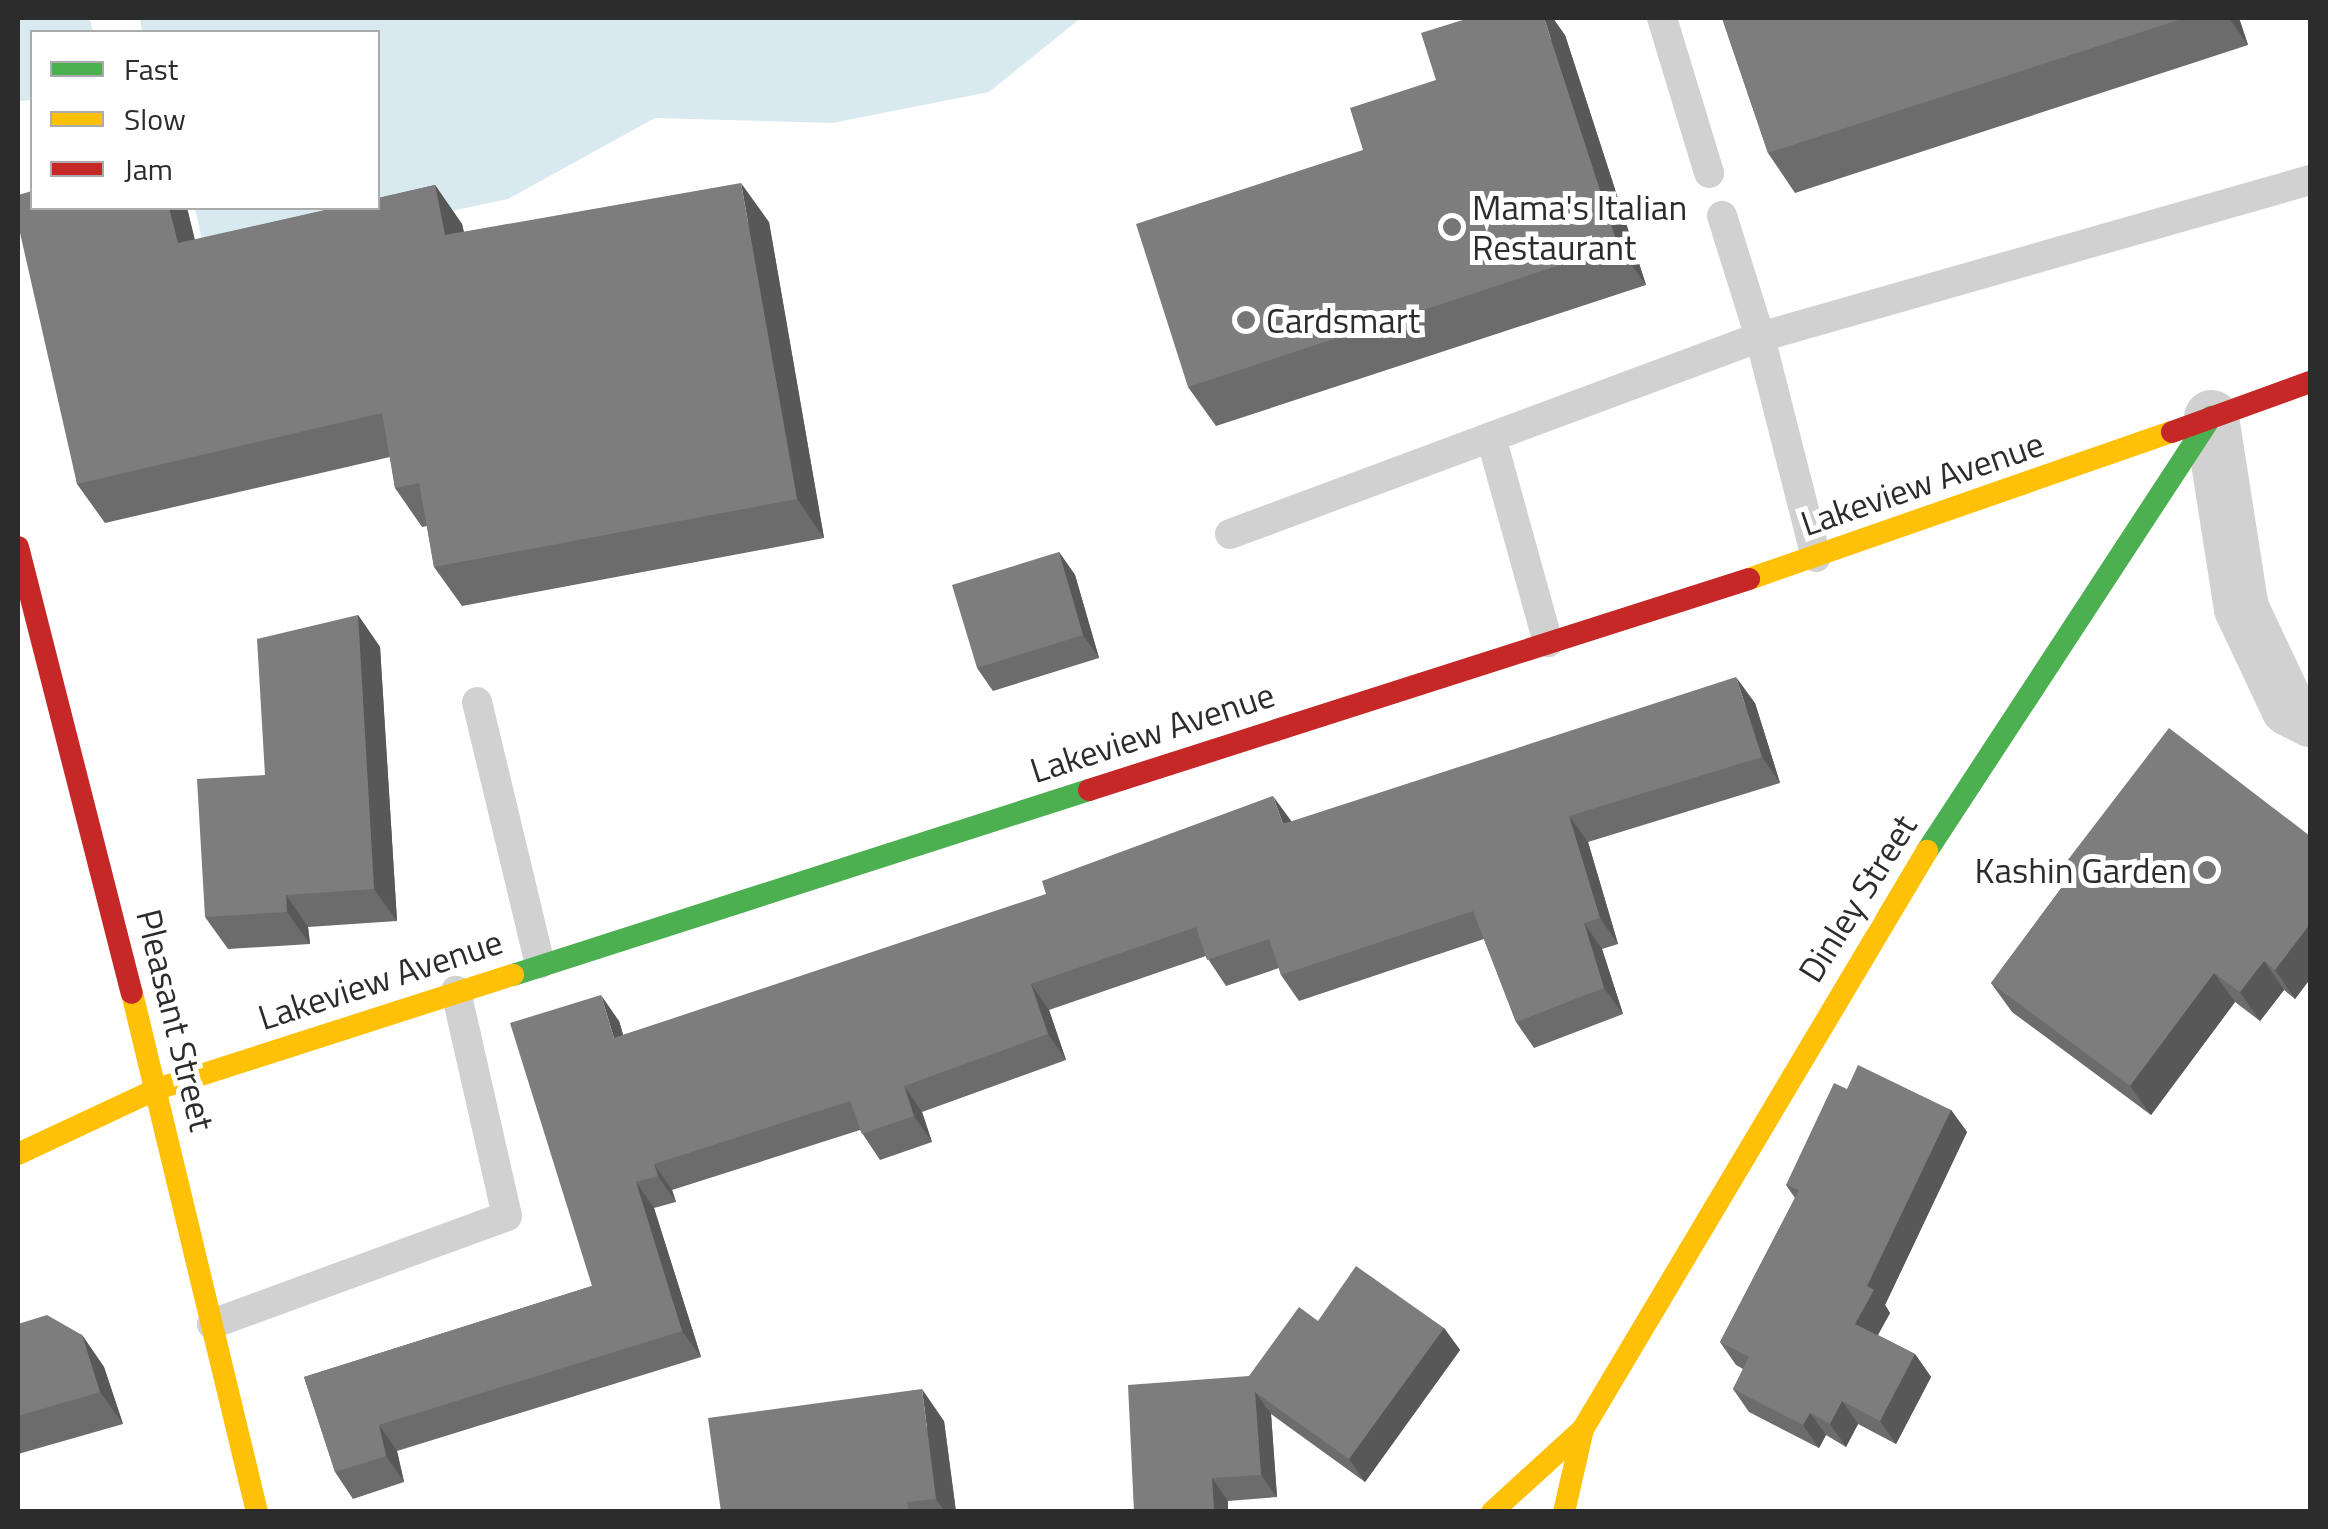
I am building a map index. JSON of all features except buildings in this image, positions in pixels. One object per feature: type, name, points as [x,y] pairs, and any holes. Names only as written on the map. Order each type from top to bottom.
[{"type":"main road","name":"Lakeview Avenue","points":[[18,1154],[157,1089],[1816,558],[2310,382]]},
{"type":"main road","name":"Dinley Street","points":[[1492,1512],[1583,1429],[1866,944],[2211,417]]},
{"type":"main road","name":"Pleasant Street","points":[[18,547],[157,1089],[258,1512]]},
{"type":"main road","name":"Dinley Street","points":[[1564,1512],[1583,1429]]},
{"type":"street","points":[[2211,417],[2241,608],[2288,708],[2310,720]]},
{"type":"lane","points":[[1662,18],[1709,173]]},
{"type":"lane","points":[[1230,534],[1760,336],[2310,180]]},
{"type":"lane","points":[[1722,216],[1760,336],[1816,558]]},
{"type":"lane","points":[[1492,437],[1548,642]]},
{"type":"lane","points":[[477,702],[540,964]]},
{"type":"lane","points":[[212,1324],[507,1216],[456,991]]},
{"type":"shaded area","points":[[140,18],[1081,18],[989,92],[832,123],[655,118],[508,199],[207,263],[195,210],[380,210],[380,30],[142,30]]},
{"type":"waterway","points":[[18,40],[30,39]]},
{"type":"traffic: fast","points":[[1927,851],[2211,417]]},
{"type":"traffic: fast","points":[[513,975],[1089,790]]},
{"type":"traffic: slow","points":[[1749,579],[2172,432]]},
{"type":"traffic: slow","points":[[1564,1512],[1583,1429],[1927,851]]},
{"type":"traffic: slow","points":[[18,1154],[157,1089],[513,975]]},
{"type":"traffic: slow","points":[[132,993],[257,1512]]},
{"type":"traffic: slow","points":[[1492,1512],[1583,1429]]},
{"type":"traffic: jam","points":[[2172,432],[2310,382]]},
{"type":"traffic: jam","points":[[18,547],[132,993]]},
{"type":"traffic: jam","points":[[1089,790],[1749,579]]},
{"type":"place","name":"Mama's Italian Restaurant","points":[[1452,227]]},
{"type":"place","name":"Cardsmart","points":[[1246,320]]},
{"type":"place","name":"Kashin Garden","points":[[2207,870]]}]
